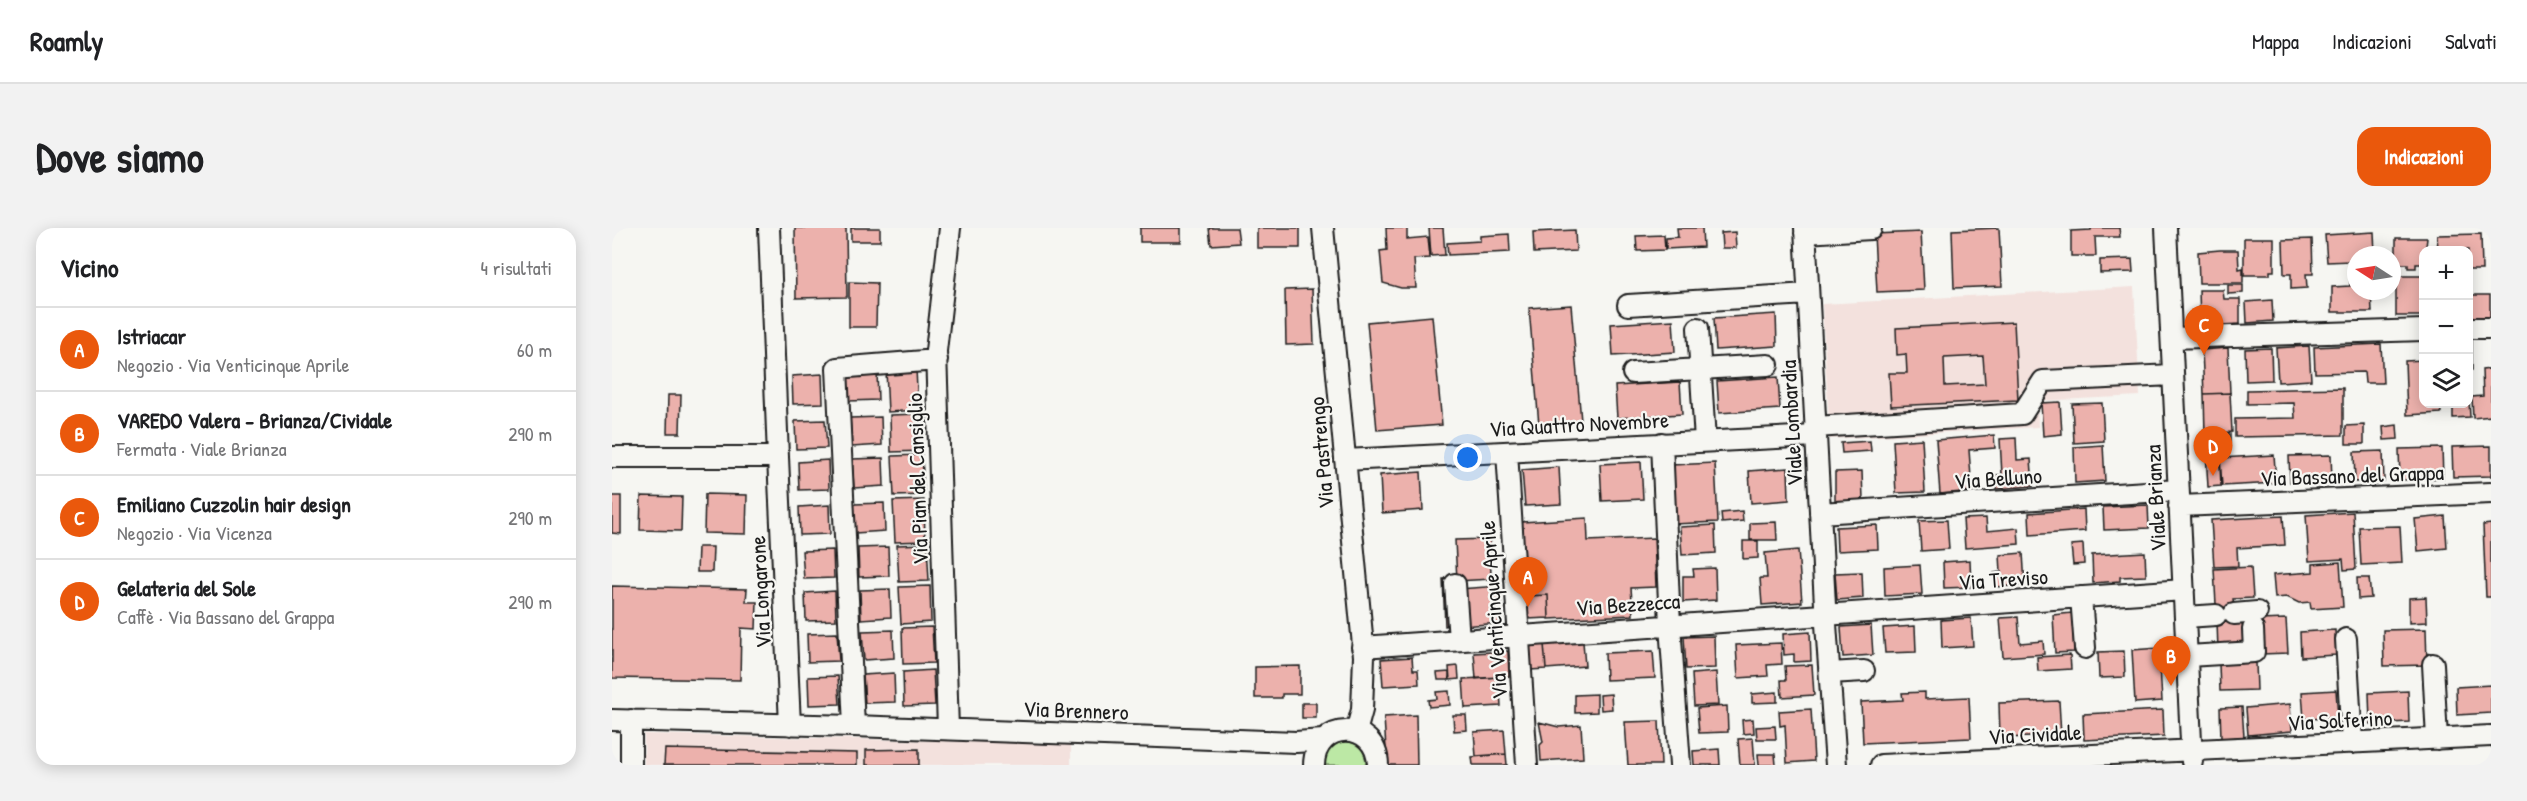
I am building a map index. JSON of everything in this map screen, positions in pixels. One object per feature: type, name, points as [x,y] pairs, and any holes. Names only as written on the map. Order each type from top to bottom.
[{"type":"street","name":"Via Longarone","points":[[769,228],[790,725]]},
{"type":"street","name":"Via Pian del Cansiglio","points":[[948,729],[937,360],[950,228]]},
{"type":"street","name":"Via Pastrengo","points":[[1323,228],[1364,674],[1376,756]]},
{"type":"street","name":"Viale Brianza","points":[[2166,228],[2192,758]]},
{"type":"street","points":[[1805,230],[1871,230]]},
{"type":"street","name":"Viale Lombardia","points":[[1805,230],[1836,765]]},
{"type":"street","points":[[1628,305],[1808,294]]},
{"type":"street","points":[[1698,328],[1705,441]]},
{"type":"street","points":[[2473,328],[2491,328]]},
{"type":"street","points":[[2172,338],[2419,330]]},
{"type":"street","points":[[854,726],[837,368],[937,360]]},
{"type":"street","points":[[1633,373],[1768,365]]},
{"type":"street","name":"Via Quattro Novembre","points":[[1345,460],[1705,441],[2022,414],[2043,381],[2173,375]]},
{"type":"street","points":[[1662,443],[1670,625],[1680,765]]},
{"type":"street","name":"Via Venticinque Aprile","points":[[1507,452],[1527,765]]},
{"type":"street","points":[[612,457],[778,457]]},
{"type":"street","name":"Via Bassano del Grappa","points":[[2179,498],[2491,493]]},
{"type":"street","name":"Via Belluno","points":[[1820,513],[2179,498]]},
{"type":"street","points":[[1455,584],[1459,640]]},
{"type":"street","name":"Via Treviso","points":[[1826,616],[2184,590]]},
{"type":"street","points":[[2081,597],[2085,648]]},
{"type":"street","points":[[2186,617],[2226,614],[2255,620],[2254,652],[2188,656]]},
{"type":"street","name":"Via Bezzecca","points":[[1362,647],[1826,616]]},
{"type":"street","points":[[2346,639],[2352,743]]},
{"type":"street","points":[[2433,664],[2437,739]]},
{"type":"street","points":[[1830,674],[1864,671]]},
{"type":"street","name":"Via Pastrengo","points":[[1356,732],[1362,710],[1364,674]]},
{"type":"street","points":[[621,720],[631,765]]},
{"type":"street","name":"Via Brennero","points":[[621,720],[1296,742],[1323,740],[1331,734],[1342,731],[1356,732]]},
{"type":"street","points":[[1356,732],[1367,738],[1376,756]]},
{"type":"street","name":"Via Solferino","points":[[2192,758],[2352,743],[2491,736]]},
{"type":"street","points":[[1312,765],[1316,749],[1323,740]]},
{"type":"street","points":[[1296,742],[1312,765]]},
{"type":"street","name":"Via Cividale","points":[[1881,765],[2192,758]]},
{"type":"shaded area","points":[[2134,287],[2140,396],[2037,401],[2038,427],[1830,439],[1822,304]]},
{"type":"shaded area","points":[[644,734],[1071,744],[1071,765],[644,765]]},
{"type":"green space","points":[[1346,741],[1361,749],[1366,765],[1324,765],[1327,751],[1337,743]]},
{"type":"building","points":[[795,228],[846,228],[847,297],[796,298]]},
{"type":"building","points":[[851,228],[880,228],[880,241],[851,241]]},
{"type":"building","points":[[1140,228],[1181,228],[1181,242],[1140,242]]},
{"type":"building","points":[[1209,228],[1237,228],[1239,243],[1211,245]]},
{"type":"building","points":[[1257,228],[1300,228],[1300,248],[1257,248]]},
{"type":"building","points":[[1386,228],[1407,228],[1407,239],[1428,237],[1430,258],[1414,259],[1416,288],[1401,288],[1383,283],[1380,251],[1387,250]]},
{"type":"building","points":[[1429,228],[1443,228],[1445,255],[1431,256]]},
{"type":"building","points":[[1677,228],[1702,228],[1703,247],[1666,249],[1666,238],[1678,237]]},
{"type":"building","points":[[1999,228],[2002,286],[1954,288],[1952,230]]},
{"type":"building","points":[[2091,228],[2119,228],[2120,237],[2095,237],[2096,256],[2071,256],[2071,231],[2091,230]]},
{"type":"building","points":[[1575,230],[1576,251],[1534,253],[1533,232]]},
{"type":"building","points":[[1735,232],[1736,248],[1722,248],[1721,233]]},
{"type":"building","points":[[1921,232],[1924,290],[1877,292],[1874,234]]},
{"type":"building","points":[[2374,232],[2375,246],[2347,246],[2347,261],[2327,262],[2325,235]]},
{"type":"building","points":[[1509,234],[1510,252],[1448,255],[1447,243],[1480,241],[1480,236]]},
{"type":"building","points":[[2481,234],[2482,270],[2473,270],[2473,246],[2438,246],[2437,235]]},
{"type":"building","points":[[1664,235],[1665,250],[1637,251],[1636,236]]},
{"type":"building","points":[[2244,238],[2274,238],[2274,271],[2270,271],[2270,275],[2244,275]]},
{"type":"building","points":[[2396,238],[2427,238],[2426,246],[2419,246],[2419,264],[2416,264],[2416,268],[2408,268],[2408,264],[2401,264],[2401,246],[2396,246]]},
{"type":"building","points":[[2312,239],[2313,274],[2306,274],[2307,288],[2291,289],[2291,274],[2284,274],[2283,240]]},
{"type":"building","points":[[2238,250],[2239,269],[2243,268],[2243,283],[2199,283],[2198,252]]},
{"type":"building","points":[[2132,259],[2133,272],[2100,273],[2100,260]]},
{"type":"building","points":[[2401,276],[2419,276],[2419,316],[2396,316],[2396,300],[2401,300]]},
{"type":"building","points":[[849,282],[877,283],[876,327],[849,327]]},
{"type":"building","points":[[2228,285],[2243,285],[2243,293],[2228,294]]},
{"type":"building","points":[[2347,286],[2347,300],[2371,300],[2372,312],[2332,312],[2332,287]]},
{"type":"building","points":[[1312,289],[1314,344],[1286,345],[1285,290]]},
{"type":"building","points":[[2199,290],[2223,290],[2224,299],[2240,299],[2240,324],[2221,325],[2221,321],[2200,322]]},
{"type":"building","points":[[2473,295],[2490,295],[2490,319],[2473,320]]},
{"type":"building","points":[[2272,300],[2273,321],[2247,323],[2246,302]]},
{"type":"building","points":[[1571,305],[1581,421],[1539,425],[1529,308]]},
{"type":"building","points":[[1776,314],[1777,346],[1716,350],[1714,318]]},
{"type":"building","points":[[1432,316],[1442,425],[1377,430],[1367,322]]},
{"type":"building","points":[[1673,320],[1675,352],[1613,356],[1611,324]]},
{"type":"building","points":[[2014,322],[2018,400],[1891,406],[1889,373],[1907,373],[1906,354],[1897,355],[1896,328]],"holes":[[[1983,356],[1985,384],[1945,386],[1944,358]]]},
{"type":"building","points":[[2381,344],[2383,383],[2365,383],[2364,372],[2315,373],[2314,347]]},
{"type":"building","points":[[2309,346],[2311,380],[2278,382],[2276,348]]},
{"type":"building","points":[[2228,348],[2230,393],[2204,394],[2202,350]]},
{"type":"building","points":[[2271,348],[2272,380],[2246,381],[2245,349]]},
{"type":"building","points":[[2419,360],[2419,408],[2440,408],[2441,413],[2407,415],[2405,361]]},
{"type":"building","points":[[916,369],[918,410],[888,412],[886,370]]},
{"type":"building","points":[[2491,369],[2491,416],[2473,418],[2473,397],[2483,396],[2482,370]]},
{"type":"building","points":[[877,372],[878,400],[848,401],[847,373]]},
{"type":"building","points":[[822,374],[823,403],[793,404],[792,376]]},
{"type":"building","points":[[1778,377],[1780,409],[1719,413],[1717,381]]},
{"type":"building","points":[[1680,382],[1682,414],[1617,418],[1615,386]]},
{"type":"building","points":[[2343,388],[2343,435],[2235,437],[2235,419],[2295,418],[2294,403],[2247,404],[2247,390]]},
{"type":"building","points":[[2230,393],[2232,432],[2205,434],[2204,394]]},
{"type":"building","points":[[668,395],[681,395],[680,433],[667,433]]},
{"type":"building","points":[[2060,402],[2062,434],[2043,436],[2041,403]]},
{"type":"building","points":[[2102,403],[2104,441],[2074,443],[2072,404]]},
{"type":"building","points":[[2453,408],[2469,408],[2470,417],[2453,418]]},
{"type":"building","points":[[920,414],[922,451],[891,452],[890,415]]},
{"type":"building","points":[[881,417],[882,445],[852,447],[850,418]]},
{"type":"building","points":[[825,420],[827,448],[796,449],[795,421]]},
{"type":"building","points":[[2364,425],[2364,444],[2346,444],[2346,426]]},
{"type":"building","points":[[2397,425],[2398,439],[2384,440],[2383,427]]},
{"type":"building","points":[[2205,434],[2230,434],[2230,448],[2219,448],[2221,486],[2208,487]]},
{"type":"building","points":[[1994,435],[1995,448],[1969,450],[1972,491],[1940,494],[1936,440]]},
{"type":"building","points":[[2016,438],[2017,460],[2031,459],[2033,486],[1996,489],[1995,475],[2002,475],[2000,439]]},
{"type":"building","points":[[1922,439],[1925,492],[1896,493],[1893,441]]},
{"type":"building","points":[[1870,441],[1871,451],[1842,453],[1841,443]]},
{"type":"building","points":[[2103,445],[2105,481],[2075,483],[2074,447]]},
{"type":"building","points":[[2491,446],[2491,476],[2453,477],[2452,447]]},
{"type":"building","points":[[2442,448],[2443,478],[2400,480],[2399,449]]},
{"type":"building","points":[[2383,451],[2384,481],[2355,482],[2354,452]]},
{"type":"building","points":[[922,455],[924,495],[894,496],[892,456]]},
{"type":"building","points":[[2274,455],[2276,483],[2222,486],[2220,458]]},
{"type":"building","points":[[2331,455],[2332,481],[2290,482],[2289,456]]},
{"type":"building","points":[[883,458],[884,486],[854,488],[852,459]]},
{"type":"building","points":[[828,460],[829,489],[799,490],[798,462]]},
{"type":"building","points":[[1641,462],[1643,499],[1602,501],[1600,464]]},
{"type":"building","points":[[1715,463],[1718,522],[1673,524],[1671,465]]},
{"type":"building","points":[[1559,467],[1561,504],[1525,506],[1522,470]]},
{"type":"building","points":[[1788,468],[1789,500],[1751,503],[1749,471]]},
{"type":"building","points":[[1862,471],[1863,500],[1835,501],[1835,472]]},
{"type":"building","points":[[1421,472],[1423,510],[1382,513],[1380,475]]},
{"type":"building","points":[[705,494],[747,495],[746,534],[704,533]]},
{"type":"building","points":[[612,496],[621,496],[621,534],[612,533]]},
{"type":"building","points":[[641,496],[682,497],[681,531],[640,530]]},
{"type":"building","points":[[924,500],[925,541],[895,542],[893,501]]},
{"type":"building","points":[[884,503],[885,531],[855,533],[854,504]]},
{"type":"building","points":[[829,505],[830,534],[800,535],[799,507]]},
{"type":"building","points":[[2148,505],[2149,528],[2104,530],[2103,507]]},
{"type":"building","points":[[2084,509],[2085,531],[2030,535],[2029,513]]},
{"type":"building","points":[[1742,511],[1743,521],[1722,523],[1721,513]]},
{"type":"building","points":[[2353,512],[2356,569],[2344,570],[2343,559],[2309,561],[2306,515]]},
{"type":"building","points":[[2283,516],[2285,545],[2237,548],[2238,566],[2214,567],[2211,520]]},
{"type":"building","points":[[2445,516],[2447,548],[2418,551],[2415,519]]},
{"type":"building","points":[[1587,518],[1588,541],[1654,538],[1656,587],[1631,588],[1633,615],[1549,619],[1548,595],[1526,596],[1522,522]]},
{"type":"building","points":[[1986,518],[1987,531],[2018,528],[2019,544],[1965,548],[1963,519]]},
{"type":"building","points":[[1947,520],[1949,549],[1921,551],[1919,521]]},
{"type":"building","points":[[1776,522],[1777,540],[1750,540],[1750,523]]},
{"type":"building","points":[[2491,524],[2491,597],[2486,597],[2483,525]]},
{"type":"building","points":[[1715,525],[1716,553],[1682,555],[1680,527]]},
{"type":"building","points":[[1877,525],[1878,549],[1837,551],[1836,527]]},
{"type":"building","points":[[2400,526],[2402,563],[2361,565],[2359,527]]},
{"type":"building","points":[[1490,539],[1491,579],[1457,581],[1455,540]]},
{"type":"building","points":[[1743,541],[1758,541],[1758,558],[1743,559]]},
{"type":"building","points":[[927,544],[929,581],[899,582],[897,545]]},
{"type":"building","points":[[2083,544],[2084,564],[2073,565],[2071,545]]},
{"type":"building","points":[[698,547],[713,547],[712,572],[697,572]]},
{"type":"building","points":[[888,547],[889,576],[859,577],[858,548]]},
{"type":"building","points":[[833,550],[834,578],[804,579],[802,551]]},
{"type":"building","points":[[1798,550],[1802,602],[1762,605],[1760,578],[1767,578],[1765,553]]},
{"type":"building","points":[[2145,552],[2146,576],[2120,577],[2120,581],[2093,583],[2092,555]]},
{"type":"building","points":[[2023,553],[2025,585],[1995,587],[1994,573],[2001,572],[2000,555]]},
{"type":"building","points":[[1970,560],[1971,587],[1944,588],[1943,562]]},
{"type":"building","points":[[2340,562],[2343,607],[2311,609],[2310,602],[2299,603],[2287,597],[2275,598],[2273,575],[2313,572],[2313,564]]},
{"type":"building","points":[[1920,565],[1922,594],[1885,596],[1884,567]]},
{"type":"building","points":[[2251,567],[2253,598],[2233,599],[2235,621],[2217,622],[2214,569]]},
{"type":"building","points":[[1715,568],[1716,600],[1683,602],[1683,576],[1694,576],[1693,569]]},
{"type":"building","points":[[1862,572],[1863,598],[1837,600],[1835,573]]},
{"type":"building","points":[[2357,578],[2369,578],[2371,598],[2358,599]]},
{"type":"building","points":[[1443,579],[1451,579],[1454,625],[1445,626]]},
{"type":"building","points":[[612,586],[747,589],[746,602],[757,602],[756,629],[741,628],[740,680],[612,678]]},
{"type":"building","points":[[930,586],[931,622],[901,624],[899,587]]},
{"type":"building","points":[[1500,586],[1502,623],[1461,626],[1459,589]]},
{"type":"building","points":[[890,589],[891,617],[861,619],[860,590]]},
{"type":"building","points":[[835,591],[836,620],[806,621],[805,593]]},
{"type":"building","points":[[1548,595],[1549,618],[1527,619],[1526,596]]},
{"type":"building","points":[[2426,597],[2427,622],[2409,623],[2409,598]]},
{"type":"building","points":[[2072,613],[2074,652],[2055,653],[2053,615]]},
{"type":"building","points":[[2018,617],[2020,643],[2043,641],[2044,654],[2003,657],[2000,618]]},
{"type":"building","points":[[1971,618],[1973,646],[1942,648],[1941,620]]},
{"type":"building","points":[[2286,619],[2288,653],[2261,654],[2259,620]]},
{"type":"building","points":[[2246,620],[2247,648],[2218,650],[2217,622]]},
{"type":"building","points":[[1871,625],[1873,655],[1843,657],[1841,627]]},
{"type":"building","points":[[1915,626],[1916,652],[1885,653],[1883,628]]},
{"type":"building","points":[[932,627],[934,663],[903,664],[902,628]]},
{"type":"building","points":[[2426,629],[2427,665],[2384,666],[2383,630]]},
{"type":"building","points":[[893,630],[894,658],[864,660],[862,631]]},
{"type":"building","points":[[2335,630],[2336,655],[2301,657],[2300,632]]},
{"type":"building","points":[[1810,632],[1811,661],[1794,662],[1794,654],[1784,655],[1783,634]]},
{"type":"building","points":[[837,633],[839,661],[808,662],[807,634]]},
{"type":"building","points":[[1714,636],[1715,668],[1686,669],[1684,637]]},
{"type":"building","points":[[1583,642],[1585,666],[1546,669],[1544,644]]},
{"type":"building","points":[[1781,643],[1782,664],[1767,665],[1768,676],[1738,678],[1736,645]]},
{"type":"building","points":[[1544,644],[1546,669],[1530,670],[1528,645]]},
{"type":"building","points":[[2159,648],[2162,701],[2135,703],[2132,650]]},
{"type":"building","points":[[1508,651],[1509,676],[1476,679],[1474,653]]},
{"type":"building","points":[[1653,651],[1655,678],[1606,680],[1605,653]]},
{"type":"building","points":[[2124,651],[2125,677],[2099,678],[2098,652]]},
{"type":"building","points":[[2070,655],[2071,669],[2038,671],[2037,657]]},
{"type":"building","points":[[1412,657],[1413,670],[1418,670],[1419,684],[1383,686],[1381,659]]},
{"type":"building","points":[[2256,663],[2257,690],[2220,691],[2219,664]]},
{"type":"building","points":[[1812,665],[1814,695],[1782,697],[1781,680],[1786,680],[1785,666]]},
{"type":"building","points":[[1300,666],[1300,694],[1282,694],[1282,698],[1255,698],[1255,667]]},
{"type":"building","points":[[1458,666],[1459,679],[1450,680],[1449,667]]},
{"type":"building","points":[[933,670],[935,705],[904,706],[903,672]]},
{"type":"building","points":[[1449,672],[1449,680],[1438,680],[1437,673]]},
{"type":"building","points":[[1716,672],[1718,705],[1694,706],[1692,674]]},
{"type":"building","points":[[894,673],[895,702],[865,703],[863,675]]},
{"type":"building","points":[[838,676],[840,704],[809,705],[808,677]]},
{"type":"building","points":[[1499,677],[1501,706],[1465,708],[1463,679]]},
{"type":"building","points":[[2491,685],[2491,713],[2457,715],[2456,687]]},
{"type":"building","points":[[2336,690],[2338,718],[2304,719],[2302,692]]},
{"type":"building","points":[[1449,691],[1450,705],[1429,707],[1428,700],[1437,699],[1436,692]]},
{"type":"building","points":[[2408,691],[2409,722],[2370,724],[2369,693]]},
{"type":"building","points":[[1777,692],[1777,702],[1752,703],[1752,694]]},
{"type":"building","points":[[1925,692],[1925,699],[1969,697],[1971,738],[1863,743],[1861,702],[1903,700],[1902,693]]},
{"type":"building","points":[[1597,694],[1597,712],[1575,713],[1575,695]]},
{"type":"building","points":[[1611,694],[1612,709],[1601,710],[1600,695]]},
{"type":"building","points":[[2059,701],[2061,736],[2000,738],[1999,703]]},
{"type":"building","points":[[1302,703],[1316,703],[1316,718],[1302,718]]},
{"type":"building","points":[[2290,704],[2292,731],[2248,735],[2246,708]]},
{"type":"building","points":[[1727,706],[1728,732],[1699,733],[1697,708]]},
{"type":"building","points":[[2242,707],[2244,737],[2221,738],[2220,708]]},
{"type":"building","points":[[1811,709],[1814,761],[1787,763],[1785,725],[1780,726],[1779,711]]},
{"type":"building","points":[[2163,710],[2164,736],[2084,740],[2083,714]]},
{"type":"building","points":[[1416,715],[1417,765],[1387,765],[1384,717]]},
{"type":"building","points":[[1453,715],[1466,715],[1467,730],[1454,731]]},
{"type":"building","points":[[1753,719],[1754,733],[1743,734],[1742,720]]},
{"type":"building","points":[[1659,721],[1661,765],[1628,765],[1625,722]]},
{"type":"building","points":[[1539,722],[1559,727],[1581,725],[1583,758],[1541,761],[1540,745],[1543,742]]},
{"type":"building","points":[[1775,726],[1776,739],[1757,739],[1756,727]]},
{"type":"building","points":[[1504,730],[1506,754],[1476,756],[1474,732]]},
{"type":"building","points":[[1753,738],[1755,765],[1740,765],[1738,739]]},
{"type":"building","points":[[665,749],[857,753],[857,765],[664,765]]},
{"type":"building","points":[[919,749],[919,765],[866,765],[866,750]]},
{"type":"building","points":[[1719,749],[1720,765],[1694,765],[1693,751]]},
{"type":"building","points":[[1506,754],[1507,765],[1473,765],[1472,757]]},
{"type":"building","points":[[1758,754],[1775,754],[1776,765],[1759,765]]},
{"type":"place","name":"Emiliano Cuzzolin hair design","points":[[2204,355]]},
{"type":"place","name":"Gelateria del Sole","points":[[2213,476]]},
{"type":"place","name":"Istriacar","points":[[1528,607]]},
{"type":"place","name":"VAREDO Valera - Brianza/Cividale","points":[[2171,686]]}]
